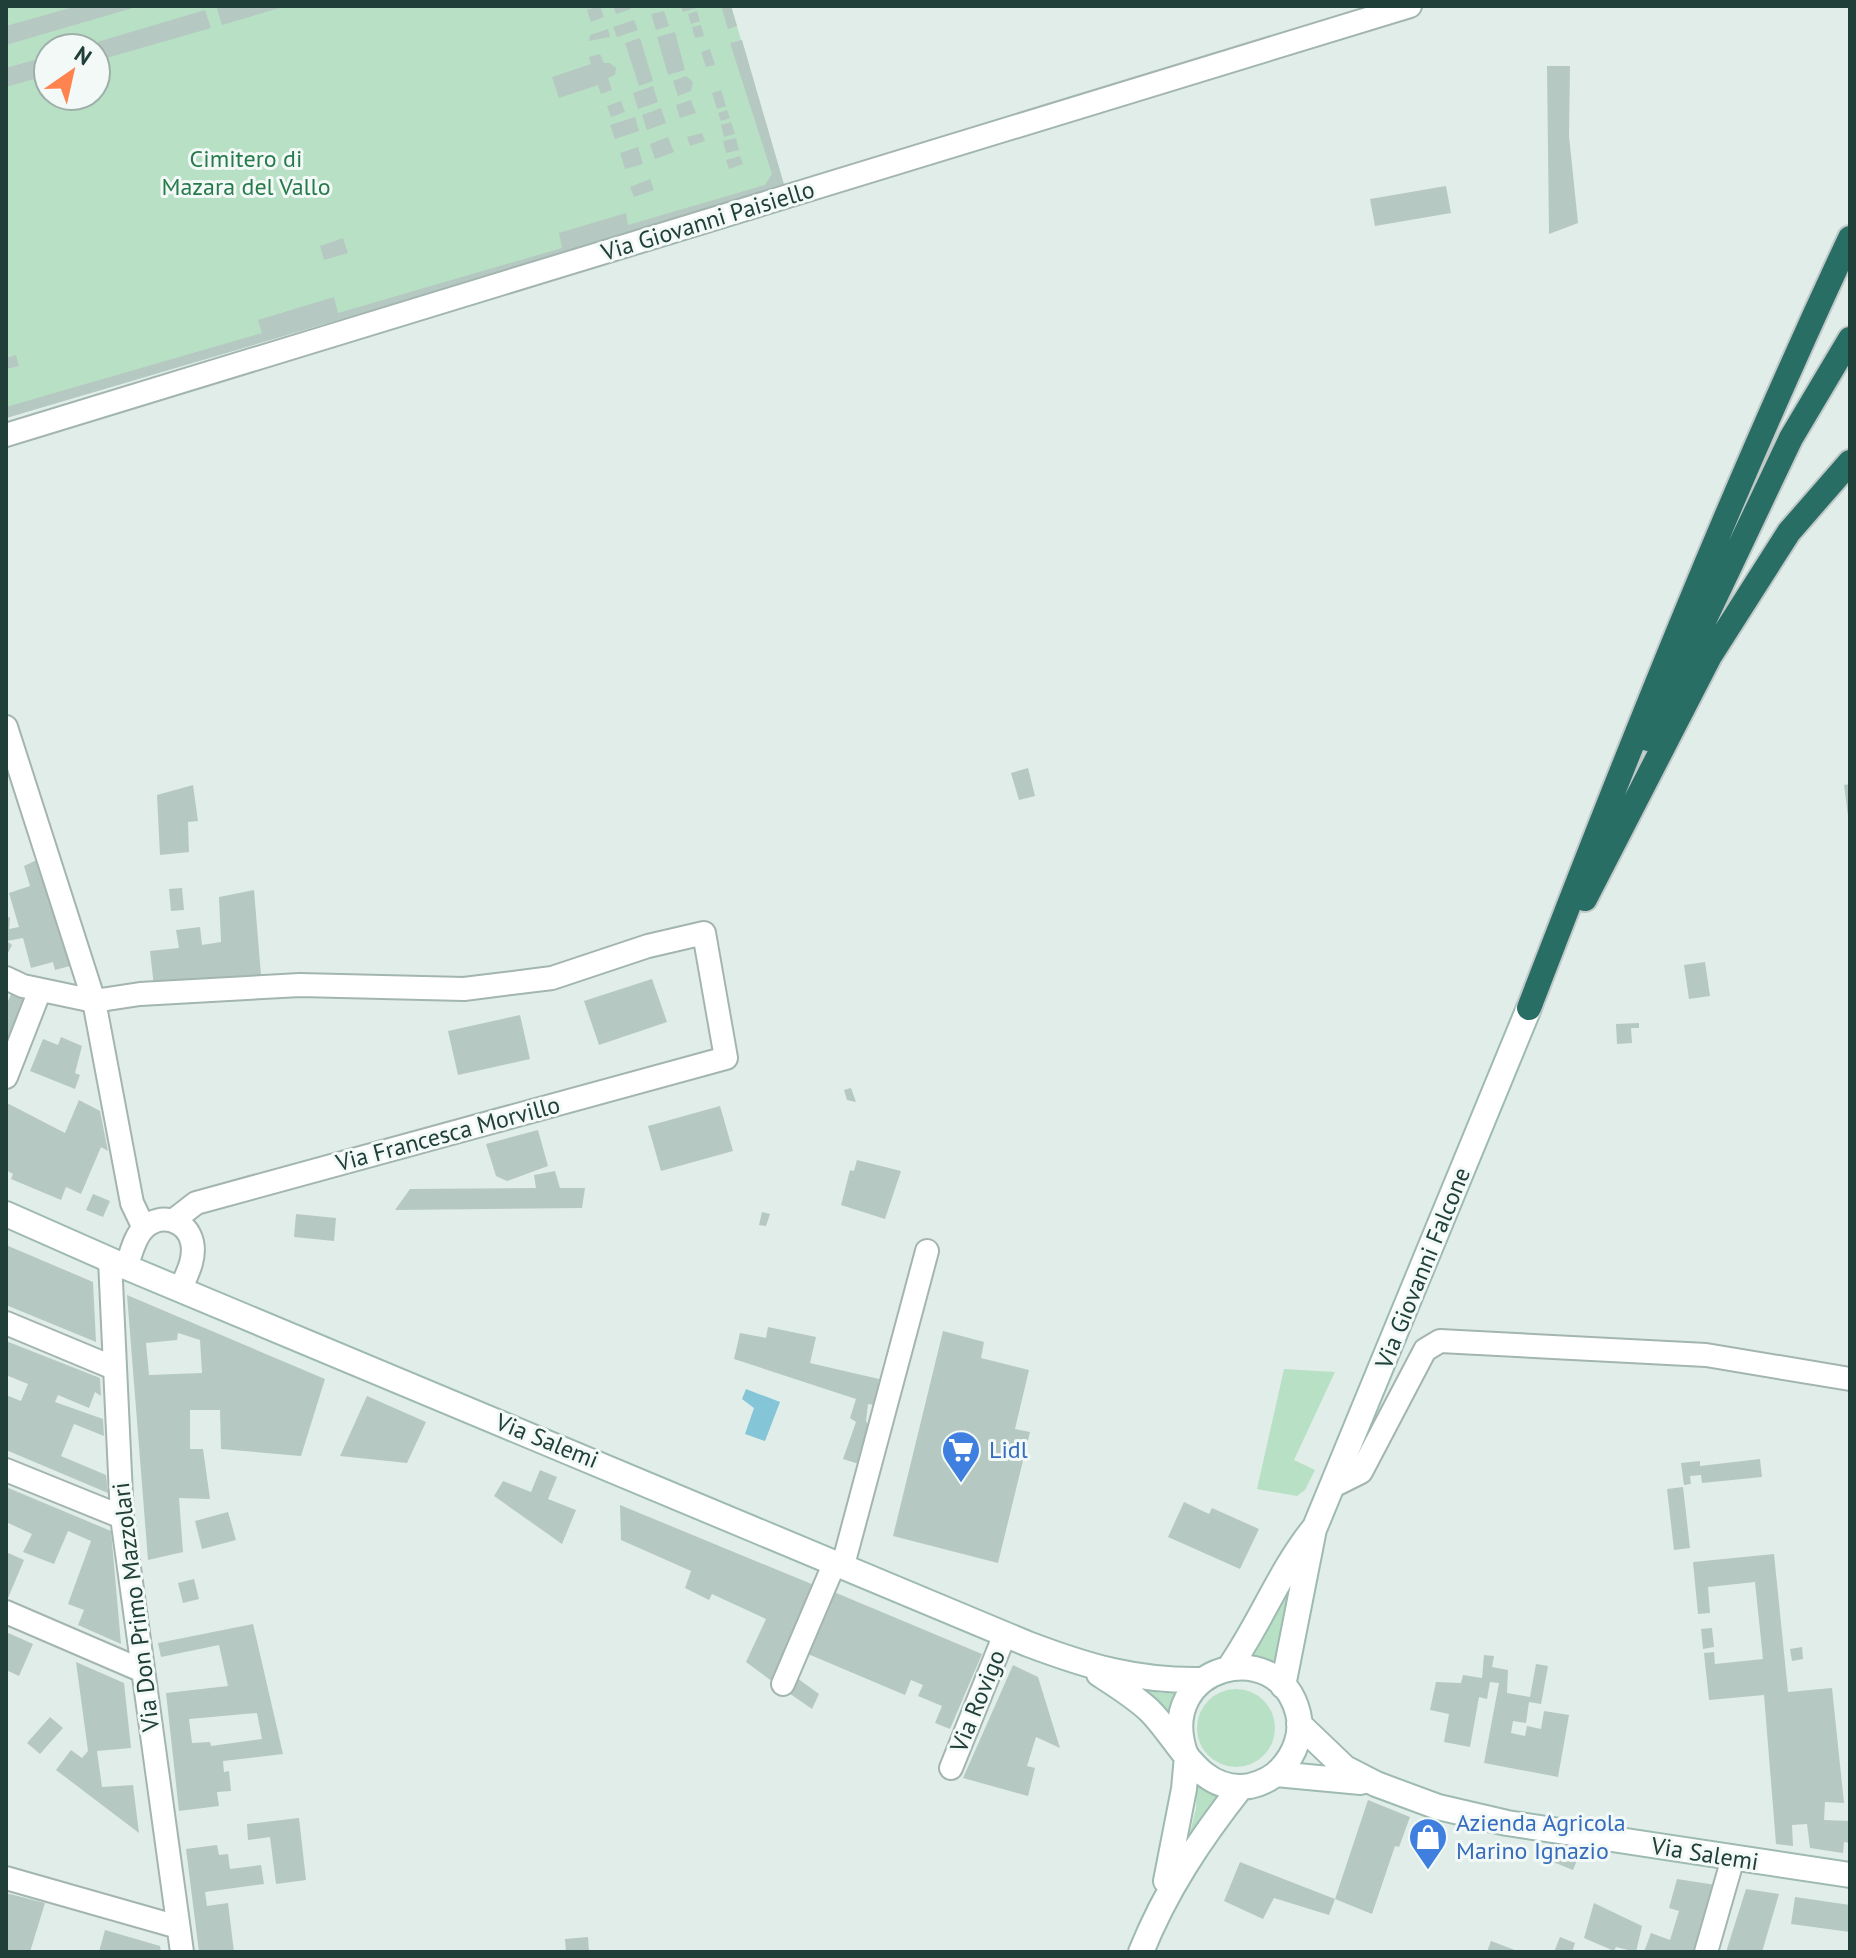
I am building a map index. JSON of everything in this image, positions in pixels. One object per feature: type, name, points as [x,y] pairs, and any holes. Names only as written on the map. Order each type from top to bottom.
[{"type":"highway","points":[[1529,1008],[1649,695],[1779,389],[1850,238]]},
{"type":"highway","points":[[1529,1008],[1684,659],[1791,438],[1850,339]]},
{"type":"highway","points":[[1529,1008],[1710,656],[1789,532],[1850,462]]},
{"type":"main road","name":"Via Giovanni Falcone","points":[[1315,1527],[1529,1008]]},
{"type":"main road","name":"Via Salemi","points":[[6,1214],[180,1290],[1088,1667]]},
{"type":"main road","points":[[1229,1668],[1248,1641],[1294,1553],[1315,1527]]},
{"type":"main road","points":[[1283,1686],[1315,1527]]},
{"type":"main road","points":[[1088,1667],[1157,1681],[1201,1680]]},
{"type":"main road","points":[[1088,1667],[1147,1709],[1186,1754],[1208,1778],[1241,1787],[1260,1784],[1276,1774],[1293,1752],[1299,1724],[1294,1703],[1283,1686],[1267,1674],[1249,1668],[1229,1668],[1201,1680],[1192,1689],[1180,1713],[1179,1727],[1186,1754],[1182,1802],[1161,1903]]},
{"type":"main road","points":[[1299,1724],[1345,1768],[1376,1784]]},
{"type":"main road","points":[[1276,1774],[1376,1784]]},
{"type":"main road","name":"Via Salemi","points":[[1376,1784],[1438,1807],[1507,1823],[1850,1875]]},
{"type":"main road","points":[[1141,1952],[1161,1903],[1200,1839],[1241,1787]]},
{"type":"street","name":"Via Giovanni Paisiello","points":[[6,435],[1410,6]]},
{"type":"street","points":[[6,727],[94,1001],[132,1203],[144,1228],[118,1264]]},
{"type":"street","name":"Via Francesca Morvillo","points":[[94,1001],[140,994],[300,985],[479,987],[552,978],[648,946],[704,933],[726,1058],[196,1203],[174,1220],[158,1219],[144,1228]]},
{"type":"street","points":[[6,978],[40,990],[94,1001]]},
{"type":"street","points":[[6,1077],[40,990]]},
{"type":"street","points":[[174,1220],[186,1229],[193,1243],[192,1261],[180,1290]]},
{"type":"street","points":[[783,1684],[839,1563],[927,1251]]},
{"type":"street","name":"Via Don Primo Mazzolari","points":[[118,1264],[114,1368],[122,1517],[182,1952]]},
{"type":"street","points":[[6,1323],[114,1368]]},
{"type":"street","points":[[1333,1486],[1361,1472],[1425,1350],[1440,1341],[1706,1355],[1850,1379]]},
{"type":"street","points":[[6,1470],[122,1517]]},
{"type":"street","points":[[6,1612],[143,1671]]},
{"type":"street","name":"Via Rovigo","points":[[951,1768],[1005,1634]]},
{"type":"street","points":[[1706,1952],[1733,1858]]},
{"type":"street","points":[[6,1878],[178,1927]]},
{"type":"green space","name":"Cimitero di Mazara del Vallo","points":[[6,6],[731,6],[785,188],[6,418]]},
{"type":"green space","points":[[1284,1369],[1335,1372],[1294,1460],[1315,1470],[1305,1490],[1297,1496],[1257,1489]]},
{"type":"green space","points":[[1293,1573],[1273,1666],[1252,1656]]},
{"type":"green space","points":[[1132,1687],[1161,1693],[1176,1691],[1168,1713]]},
{"type":"green space","points":[[1236,1689],[1251,1692],[1264,1700],[1272,1713],[1275,1728],[1272,1743],[1264,1756],[1251,1764],[1236,1767],[1221,1764],[1208,1756],[1200,1743],[1197,1728],[1200,1713],[1208,1700],[1221,1692]]},
{"type":"green space","points":[[1197,1784],[1220,1795],[1188,1840],[1196,1809]]},
{"type":"water","points":[[746,1389],[780,1402],[765,1441],[745,1434],[754,1408],[742,1399]]},
{"type":"building","points":[[77,6],[136,7],[50,32],[32,32],[32,37],[6,45],[6,26]]},
{"type":"building","points":[[216,6],[282,6],[283,7],[222,25]]},
{"type":"building","points":[[600,6],[604,17],[591,22],[587,10]]},
{"type":"building","points":[[613,6],[630,6],[631,9],[616,14]]},
{"type":"building","points":[[681,6],[700,6],[700,7],[683,12]]},
{"type":"building","points":[[721,6],[731,6],[737,26],[728,29]]},
{"type":"building","points":[[205,10],[211,28],[112,56],[112,38]]},
{"type":"building","points":[[664,11],[669,26],[656,30],[651,14]]},
{"type":"building","points":[[697,11],[700,21],[691,24],[688,14]]},
{"type":"building","points":[[634,20],[638,30],[617,37],[613,27]]},
{"type":"building","points":[[701,25],[704,36],[695,38],[692,27]]},
{"type":"building","points":[[608,29],[610,37],[589,41],[590,35]]},
{"type":"building","points":[[675,32],[685,70],[668,75],[657,37]]},
{"type":"building","points":[[640,38],[653,81],[639,86],[625,43]]},
{"type":"building","points":[[742,40],[785,188],[6,418],[6,407],[262,333],[258,320],[334,297],[338,313],[562,248],[559,233],[626,213],[628,225],[765,185],[772,174],[730,43]]},
{"type":"building","points":[[710,49],[715,65],[706,67],[701,52]]},
{"type":"building","points":[[600,54],[604,63],[616,68],[615,75],[608,78],[612,90],[601,94],[598,85],[559,98],[552,77],[591,64],[589,57]]},
{"type":"building","points":[[32,61],[32,80],[6,87],[6,68]]},
{"type":"building","points":[[1547,66],[1570,66],[1569,136],[1578,223],[1549,234]]},
{"type":"building","points":[[686,76],[693,82],[691,91],[678,96],[673,81]]},
{"type":"building","points":[[653,86],[658,102],[638,109],[633,93]]},
{"type":"building","points":[[721,90],[726,106],[717,109],[712,93]]},
{"type":"building","points":[[691,100],[696,113],[680,118],[676,105]]},
{"type":"building","points":[[621,101],[625,112],[611,117],[607,106]]},
{"type":"building","points":[[661,108],[666,123],[647,130],[642,115]]},
{"type":"building","points":[[727,110],[730,118],[721,121],[718,113]]},
{"type":"building","points":[[635,117],[639,131],[615,139],[610,125]]},
{"type":"building","points":[[731,122],[735,134],[724,137],[721,125]]},
{"type":"building","points":[[702,133],[705,141],[690,146],[687,137]]},
{"type":"building","points":[[668,137],[674,152],[655,159],[650,144]]},
{"type":"building","points":[[736,138],[739,150],[726,153],[723,141]]},
{"type":"building","points":[[638,147],[643,164],[625,169],[620,153]]},
{"type":"building","points":[[740,156],[743,164],[729,169],[726,160]]},
{"type":"building","points":[[650,179],[654,190],[634,197],[630,187]]},
{"type":"building","points":[[1446,186],[1451,213],[1375,226],[1370,199]]},
{"type":"building","points":[[343,238],[348,253],[324,260],[320,246]]},
{"type":"building","points":[[16,355],[19,366],[6,369],[6,358]]},
{"type":"building","points":[[1028,768],[1035,796],[1019,800],[1011,773]]},
{"type":"building","points":[[1850,784],[1850,816],[1848,816],[1844,785]]},
{"type":"building","points":[[193,785],[198,821],[188,822],[189,852],[160,855],[157,795]]},
{"type":"building","points":[[39,859],[70,966],[55,970],[53,962],[31,968],[23,938],[7,941],[12,945],[6,957],[6,918],[10,917],[9,929],[19,927],[9,893],[30,886],[24,866]]},
{"type":"building","points":[[182,888],[184,910],[171,911],[169,889]]},
{"type":"building","points":[[254,890],[261,975],[154,987],[150,951],[179,948],[176,930],[200,927],[202,945],[221,942],[219,897]]},
{"type":"building","points":[[1705,962],[1710,996],[1689,999],[1684,965]]},
{"type":"building","points":[[652,979],[667,1022],[599,1045],[584,1001]]},
{"type":"building","points":[[11,994],[26,1000],[6,1050],[6,1006]]},
{"type":"building","points":[[520,1015],[530,1059],[458,1075],[448,1031]]},
{"type":"building","points":[[1639,1023],[1639,1028],[1631,1028],[1632,1043],[1617,1044],[1616,1024]]},
{"type":"building","points":[[61,1037],[82,1046],[75,1073],[80,1075],[75,1089],[30,1071],[43,1039],[58,1045]]},
{"type":"building","points":[[851,1088],[856,1102],[847,1100],[844,1090]]},
{"type":"building","points":[[79,1100],[100,1111],[108,1151],[101,1147],[81,1194],[66,1187],[61,1200],[11,1179],[13,1174],[6,1170],[7,1103],[65,1133]]},
{"type":"building","points":[[720,1106],[733,1151],[661,1171],[648,1126]]},
{"type":"building","points":[[538,1130],[548,1166],[507,1181],[496,1176],[486,1144]]},
{"type":"building","points":[[857,1160],[901,1171],[885,1219],[841,1205],[850,1170],[854,1171]]},
{"type":"building","points":[[555,1171],[560,1188],[585,1188],[582,1208],[395,1210],[410,1189],[536,1188],[534,1175]]},
{"type":"building","points":[[93,1194],[110,1201],[103,1217],[86,1210]]},
{"type":"building","points":[[762,1212],[770,1214],[766,1226],[759,1225]]},
{"type":"building","points":[[296,1214],[336,1218],[334,1241],[294,1237]]},
{"type":"building","points":[[6,1245],[93,1282],[96,1342],[6,1305]]},
{"type":"building","points":[[127,1295],[325,1379],[301,1456],[221,1449],[220,1410],[190,1410],[190,1449],[203,1449],[210,1499],[179,1498],[183,1552],[148,1560]],"holes":[[[178,1333],[200,1340],[202,1373],[149,1375],[146,1343],[177,1340]]]},
{"type":"building","points":[[768,1327],[816,1337],[810,1363],[879,1379],[875,1405],[868,1404],[866,1421],[871,1430],[859,1464],[843,1459],[856,1422],[850,1418],[856,1399],[734,1359],[740,1333],[766,1338]]},
{"type":"building","name":"Lidl","points":[[943,1331],[984,1342],[981,1358],[1029,1370],[1015,1429],[1030,1432],[998,1563],[893,1536]]},
{"type":"building","points":[[6,1341],[100,1378],[101,1396],[95,1392],[89,1408],[58,1395],[55,1402],[103,1419],[104,1436],[74,1424],[61,1456],[106,1475],[108,1493],[6,1450],[6,1395],[21,1401],[28,1384],[6,1375]]},
{"type":"building","points":[[367,1396],[426,1422],[407,1463],[340,1456]]},
{"type":"building","points":[[1760,1459],[1762,1477],[1702,1483],[1701,1475],[1690,1476],[1691,1484],[1684,1485],[1681,1463],[1700,1461],[1700,1466]]},
{"type":"building","points":[[540,1470],[557,1477],[548,1499],[576,1510],[562,1544],[494,1496],[503,1481],[531,1492]]},
{"type":"building","points":[[6,1487],[111,1531],[121,1644],[78,1625],[84,1610],[68,1604],[91,1541],[68,1531],[54,1564],[23,1552],[32,1534],[6,1522]]},
{"type":"building","points":[[1683,1487],[1690,1548],[1674,1550],[1667,1489]]},
{"type":"building","points":[[1184,1502],[1209,1514],[1212,1508],[1259,1529],[1240,1569],[1168,1537]]},
{"type":"building","points":[[620,1505],[814,1585],[773,1682],[746,1662],[766,1619],[712,1594],[709,1600],[685,1588],[691,1571],[621,1540]]},
{"type":"building","points":[[228,1512],[236,1540],[202,1549],[195,1521]]},
{"type":"building","points":[[6,1552],[24,1560],[8,1598],[6,1596]]},
{"type":"building","points":[[1774,1554],[1788,1692],[1832,1688],[1844,1803],[1825,1802],[1824,1820],[1850,1821],[1850,1843],[1844,1842],[1843,1853],[1810,1848],[1807,1824],[1792,1825],[1793,1846],[1776,1844],[1764,1695],[1709,1700],[1704,1653],[1714,1652],[1715,1664],[1763,1659],[1755,1582],[1708,1587],[1710,1613],[1698,1614],[1693,1562]]},
{"type":"building","points":[[194,1579],[199,1599],[183,1603],[178,1583]]},
{"type":"building","points":[[834,1592],[982,1654],[950,1729],[935,1723],[942,1706],[918,1696],[923,1685],[911,1680],[905,1695],[808,1654]]},
{"type":"building","points":[[253,1624],[283,1754],[223,1761],[224,1772],[229,1771],[231,1791],[217,1792],[219,1806],[179,1811],[166,1693],[228,1686],[219,1645],[161,1657],[158,1643]],"holes":[[[257,1713],[262,1739],[211,1746],[210,1742],[192,1743],[189,1719]]]},
{"type":"building","points":[[1712,1628],[1714,1647],[1703,1649],[1701,1629]]},
{"type":"building","points":[[6,1632],[33,1644],[19,1676],[6,1670]]},
{"type":"building","points":[[1802,1647],[1803,1659],[1792,1661],[1790,1649]]},
{"type":"building","points":[[1484,1655],[1494,1656],[1492,1667],[1508,1670],[1507,1693],[1530,1697],[1536,1664],[1548,1666],[1541,1704],[1529,1702],[1526,1723],[1513,1721],[1511,1733],[1525,1736],[1527,1726],[1541,1729],[1544,1711],[1569,1715],[1558,1777],[1484,1763],[1499,1683],[1490,1682],[1487,1699],[1479,1697],[1470,1747],[1444,1742],[1449,1714],[1430,1710],[1436,1682],[1461,1683],[1463,1675],[1482,1678]]},
{"type":"building","points":[[76,1662],[124,1683],[131,1748],[97,1751],[102,1787],[133,1785],[139,1833],[56,1770],[71,1750],[82,1758],[88,1751]]},
{"type":"building","points":[[1013,1665],[1038,1677],[1060,1748],[1036,1737],[1027,1766],[1035,1768],[1028,1796],[963,1778]]},
{"type":"building","points":[[797,1678],[819,1694],[812,1709],[789,1693]]},
{"type":"building","points":[[50,1717],[63,1728],[40,1754],[27,1743]]},
{"type":"building","points":[[1368,1800],[1410,1817],[1399,1847],[1395,1846],[1372,1914],[1335,1899]]},
{"type":"building","points":[[299,1818],[306,1880],[276,1884],[270,1837],[248,1840],[247,1824]]},
{"type":"building","points":[[217,1845],[219,1855],[228,1854],[230,1869],[261,1865],[264,1884],[205,1892],[207,1906],[228,1903],[234,1952],[199,1952],[186,1849]]},
{"type":"building","points":[[1547,1848],[1580,1853],[1573,1870],[1543,1858]]},
{"type":"building","points":[[1240,1862],[1335,1899],[1329,1915],[1274,1898],[1263,1919],[1224,1901]]},
{"type":"building","points":[[1677,1879],[1716,1885],[1695,1952],[1644,1952],[1651,1933],[1670,1940],[1679,1911],[1669,1908]]},
{"type":"building","points":[[1746,1889],[1779,1894],[1762,1952],[1726,1952]]},
{"type":"building","points":[[6,1893],[45,1903],[30,1952],[6,1952]]},
{"type":"building","points":[[1795,1897],[1850,1905],[1850,1932],[1791,1924]]},
{"type":"building","points":[[1594,1903],[1642,1926],[1636,1952],[1616,1947],[1614,1951],[1584,1938]]},
{"type":"building","points":[[105,1930],[160,1946],[161,1952],[99,1952]]},
{"type":"building","points":[[588,1937],[589,1952],[566,1952],[565,1939]]},
{"type":"building","points":[[1560,1937],[1575,1943],[1572,1952],[1554,1952]]},
{"type":"building","points":[[1491,1941],[1520,1952],[1487,1952]]},
{"type":"place","name":"Lidl","points":[[961,1484]]},
{"type":"place","name":"Azienda Agricola Marino Ignazio","points":[[1428,1871]]}]
